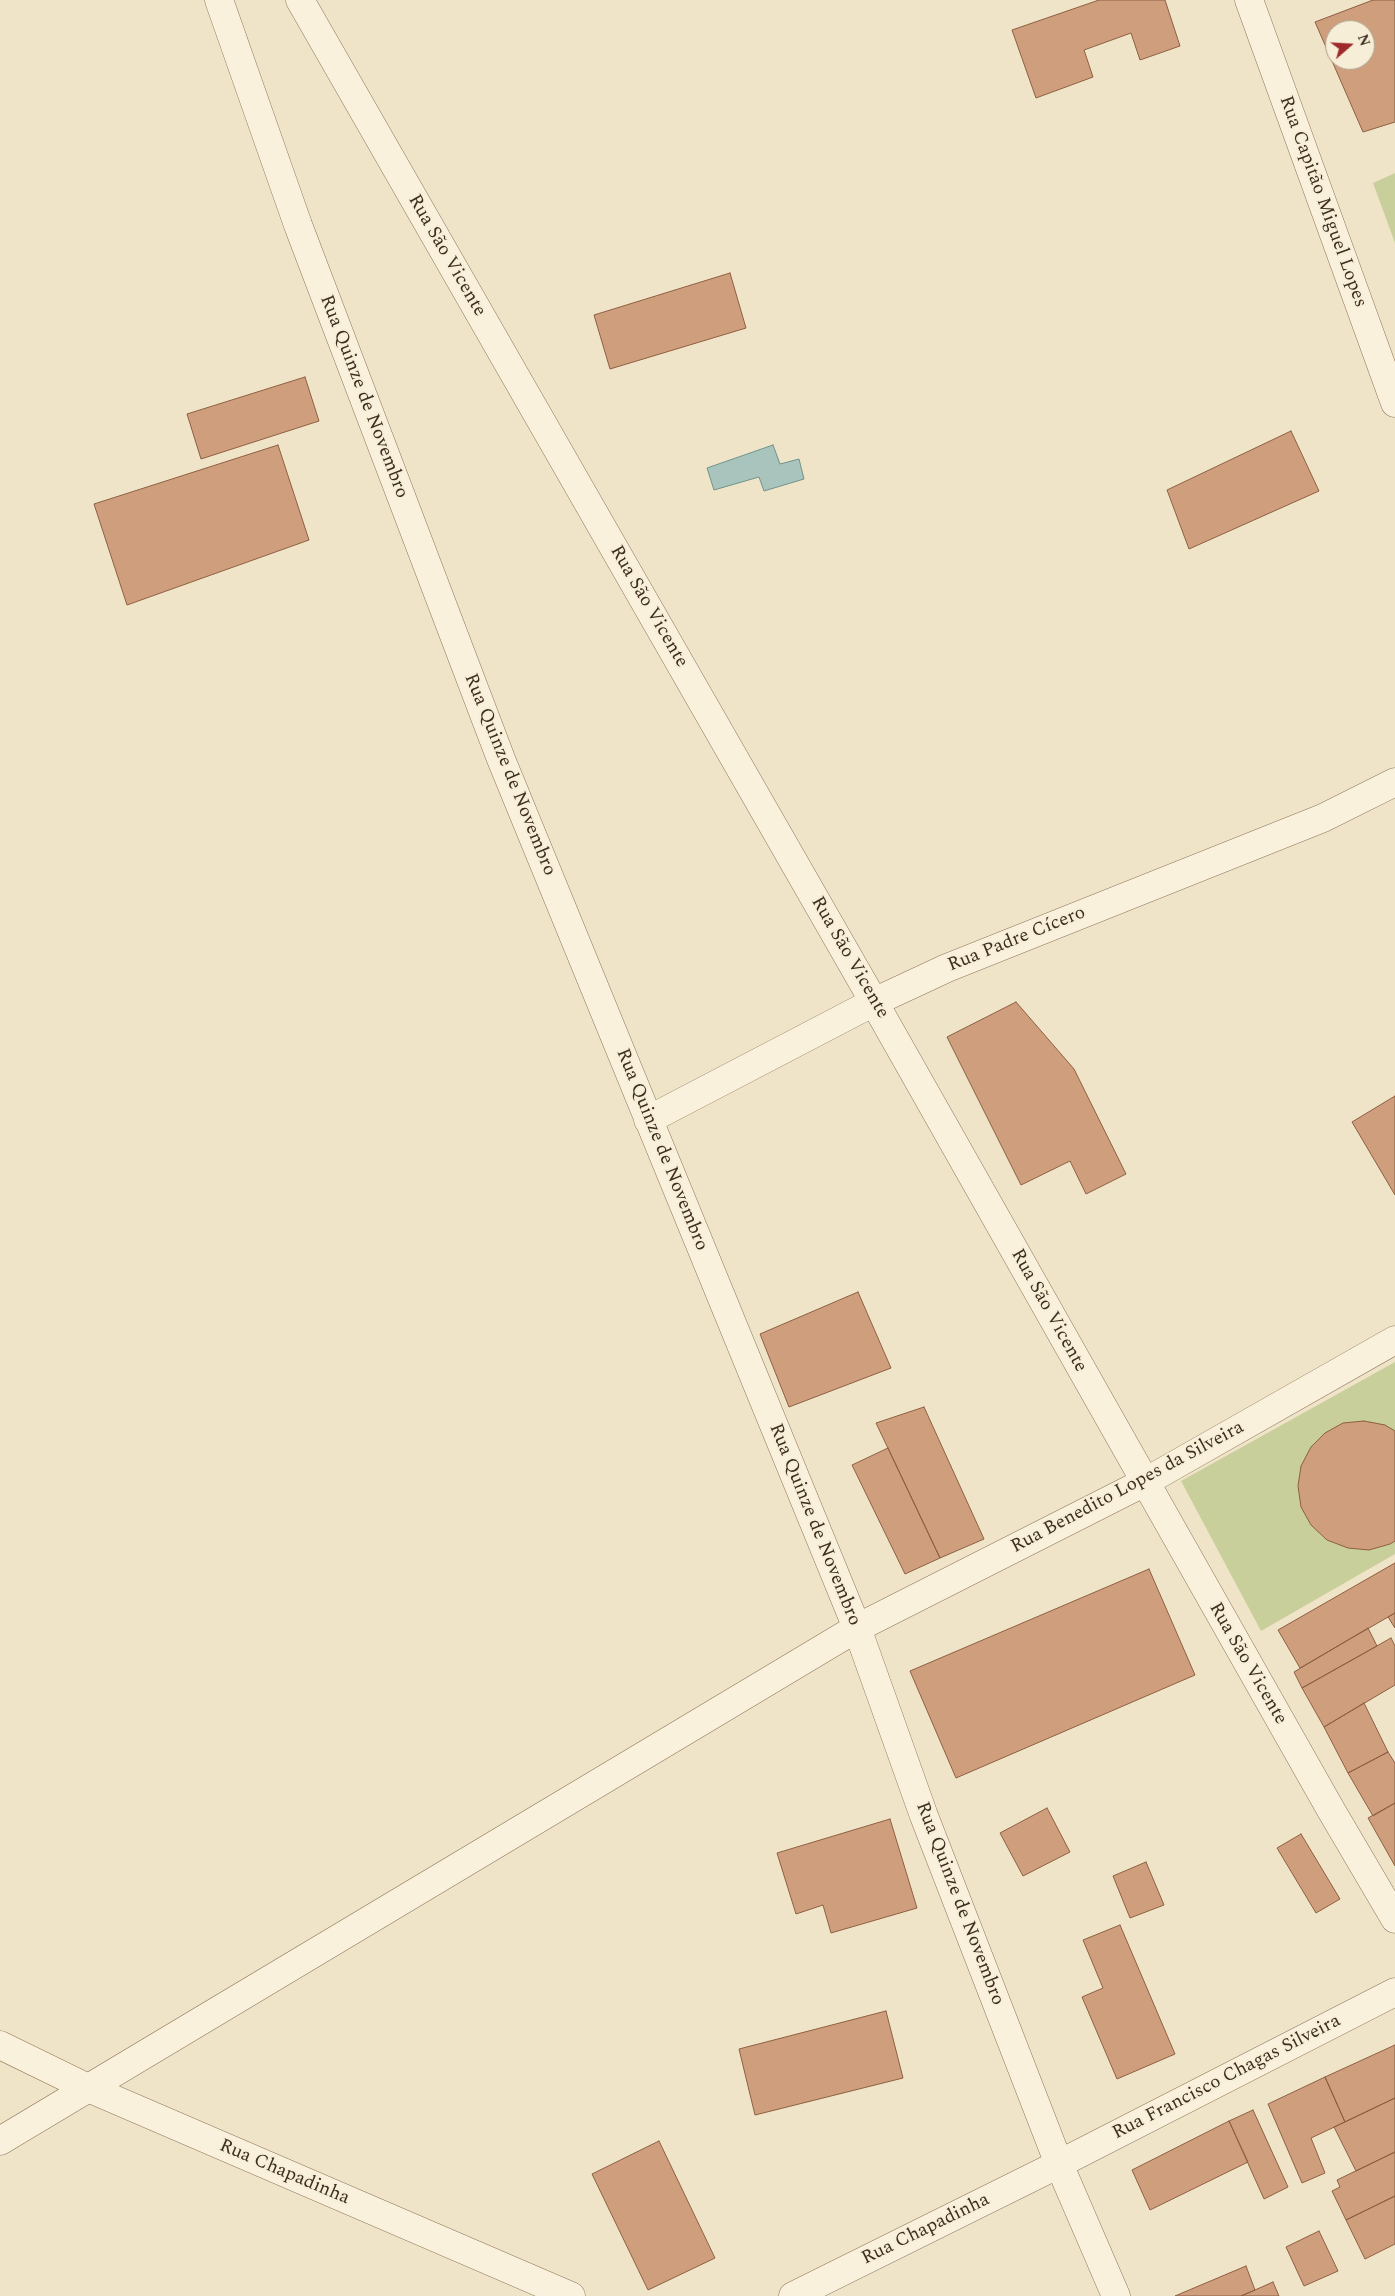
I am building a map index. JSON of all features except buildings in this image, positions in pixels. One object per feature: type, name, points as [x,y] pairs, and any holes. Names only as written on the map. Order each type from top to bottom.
[{"type":"street","name":"Rua Quinze de Novembro","points":[[219,0],[298,225],[490,731],[857,1628],[924,1816],[1059,2164],[1116,2296]]},
{"type":"street","name":"Rua São Vicente","points":[[300,0],[874,1002],[1330,1810],[1395,1919]]},
{"type":"street","name":"Rua Capitão Miguel Lopes","points":[[1249,0],[1395,403]]},
{"type":"street","name":"Rua Padre Cícero","points":[[648,1120],[874,1002],[946,968],[1323,818],[1395,782]]},
{"type":"street","name":"Rua Benedito Lopes da Silveira","points":[[0,2141],[857,1628],[1144,1482],[1395,1340]]},
{"type":"street","name":"Rua Francisco Chagas Silveira","points":[[1059,2164],[1395,1992]]},
{"type":"street","name":"Rua Chapadinha","points":[[0,2045],[88,2088],[571,2296]]},
{"type":"street","name":"Rua Chapadinha","points":[[793,2296],[1059,2164]]},
{"type":"green space","points":[[1395,173],[1395,243],[1373,183]]},
{"type":"green space","points":[[1395,1362],[1395,1554],[1261,1631],[1181,1481]]},
{"type":"water","points":[[773,445],[780,464],[799,459],[804,479],[764,491],[759,477],[714,490],[707,468]]}]
